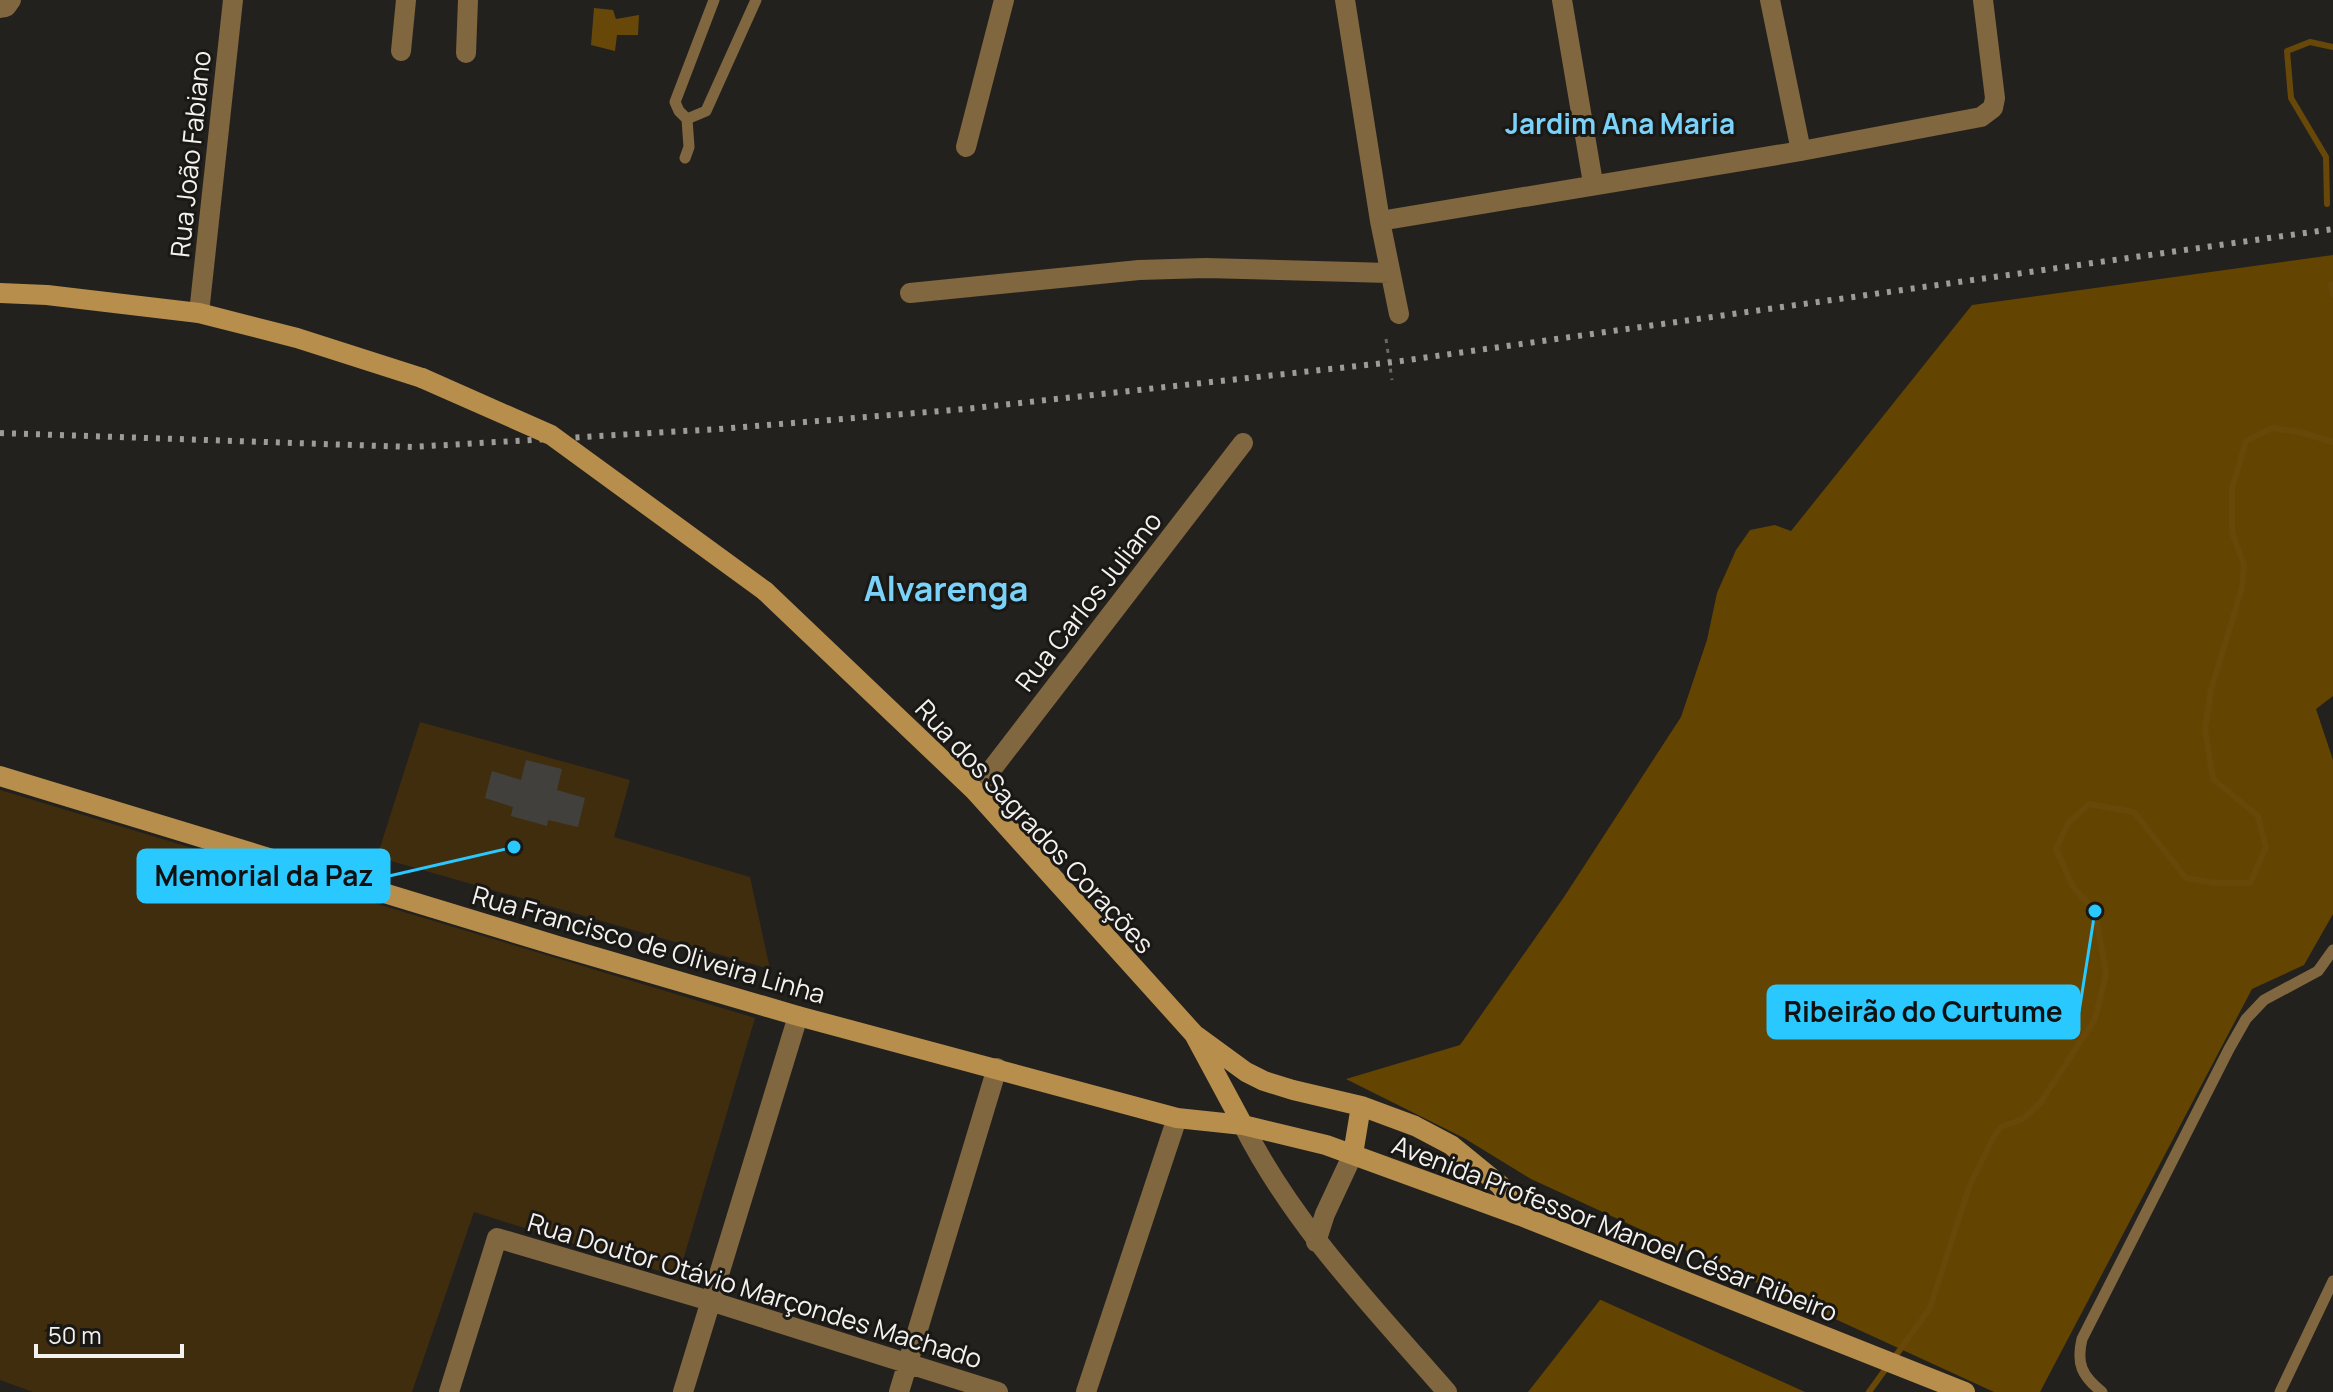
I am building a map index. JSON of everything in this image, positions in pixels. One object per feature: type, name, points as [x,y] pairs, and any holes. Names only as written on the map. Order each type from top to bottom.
[{"type":"main road","name":"Rua dos Sagrados Corações","points":[[0,293],[47,295],[199,313],[297,338],[422,378],[551,435],[765,591],[975,791],[1194,1034]]},
{"type":"main road","name":"Rua Francisco de Oliveira Linha","points":[[0,776],[798,1016],[1177,1118],[1243,1125]]},
{"type":"main road","points":[[1194,1034],[1246,1072],[1264,1081],[1361,1106],[1415,1126],[1451,1145],[1500,1185],[1521,1216]]},
{"type":"main road","points":[[1194,1034],[1243,1125]]},
{"type":"main road","points":[[1353,1154],[1361,1106]]},
{"type":"main road","name":"Avenida Professor Manoel César Ribeiro","points":[[1243,1125],[1326,1145],[1521,1216],[1965,1392]]},
{"type":"street","points":[[0,8],[6,7],[11,0]]},
{"type":"street","name":"Rua João Fabiano","points":[[199,313],[233,0]]},
{"type":"street","points":[[401,51],[406,0]]},
{"type":"street","points":[[466,53],[468,0]]},
{"type":"street","points":[[966,147],[1004,0]]},
{"type":"street","points":[[1345,0],[1380,221],[1399,314]]},
{"type":"street","points":[[1562,0],[1593,183]]},
{"type":"street","points":[[1770,0],[1801,151]]},
{"type":"street","points":[[1380,221],[1593,183],[1801,151],[1981,117],[1993,108],[1995,98],[1983,0]]},
{"type":"street","points":[[910,293],[1139,270],[1206,268],[1389,273]]},
{"type":"street","name":"Rua Carlos Juliano","points":[[975,791],[1243,443]]},
{"type":"street","points":[[683,1392],[798,1016]]},
{"type":"street","points":[[899,1392],[997,1068]]},
{"type":"street","points":[[1086,1392],[1177,1118]]},
{"type":"street","points":[[1243,1125],[1279,1190],[1316,1242],[1447,1392]]},
{"type":"street","points":[[1316,1242],[1325,1214],[1353,1154]]},
{"type":"street","name":"Rua Doutor Otávio Marçondes Machado","points":[[449,1392],[497,1238],[998,1392]]},
{"type":"lane","points":[[685,158],[689,147],[687,119],[675,102],[714,0]]},
{"type":"lane","points":[[687,119],[706,111],[756,0]]},
{"type":"lane","points":[[2102,1392],[2083,1374],[2077,1356],[2082,1339],[2229,1049],[2246,1019],[2264,1000],[2318,971],[2333,950]]},
{"type":"lane","points":[[2280,1392],[2333,1281]]},
{"type":"path","points":[[1386,339],[1392,380]]},
{"type":"shaded area","points":[[594,8],[613,10],[616,19],[639,15],[638,35],[617,35],[615,51],[591,45]]},
{"type":"shaded area","points":[[2333,255],[2333,696],[2316,709],[2333,760],[2333,914],[2304,965],[2252,989],[2040,1392],[1994,1392],[1531,1179],[1464,1138],[1346,1079],[1460,1045],[1564,897],[1681,717],[1707,640],[1717,593],[1736,550],[1750,530],[1775,525],[1791,531],[1972,305]]},
{"type":"shaded area","points":[[420,722],[630,780],[614,837],[750,877],[770,969],[377,857]]},
{"type":"shaded area","points":[[0,790],[755,1018],[678,1277],[474,1212],[412,1392],[33,1392],[0,1380]]},
{"type":"shaded area","points":[[1601,1300],[1805,1392],[1528,1392]]},
{"type":"building","points":[[526,760],[562,769],[557,790],[585,798],[578,827],[548,820],[547,826],[511,816],[513,807],[485,798],[492,771],[521,780]]},
{"type":"waterway","points":[[2327,204],[2326,157],[2291,98],[2287,51],[2310,42],[2333,47]]},
{"type":"waterway","points":[[2331,284],[2333,295]]},
{"type":"waterway","points":[[1894,1358],[1930,1308],[1969,1187],[1994,1136],[2001,1127],[2023,1119],[2041,1102],[2095,1019],[2106,974],[2095,911],[2073,887],[2056,849],[2069,822],[2089,804],[2134,812],[2186,878],[2215,883],[2250,883],[2266,847],[2258,816],[2213,779],[2205,729],[2211,690],[2242,588],[2244,565],[2232,532],[2232,488],[2246,441],[2272,428],[2333,442]]},
{"type":"waterway","points":[[1869,1392],[1887,1367]]},
{"type":"railway","points":[[0,433],[412,447],[719,429],[965,409],[1394,362],[2333,229]]},
{"type":"place","name":"Memorial da Paz","points":[[514,847]]},
{"type":"place","name":"Ribeirão do Curtume","points":[[2095,911]]},
{"type":"district","name":"Jardim Ana Maria","points":[[1620,123]]},
{"type":"district","name":"Alvarenga","points":[[946,588]]}]
